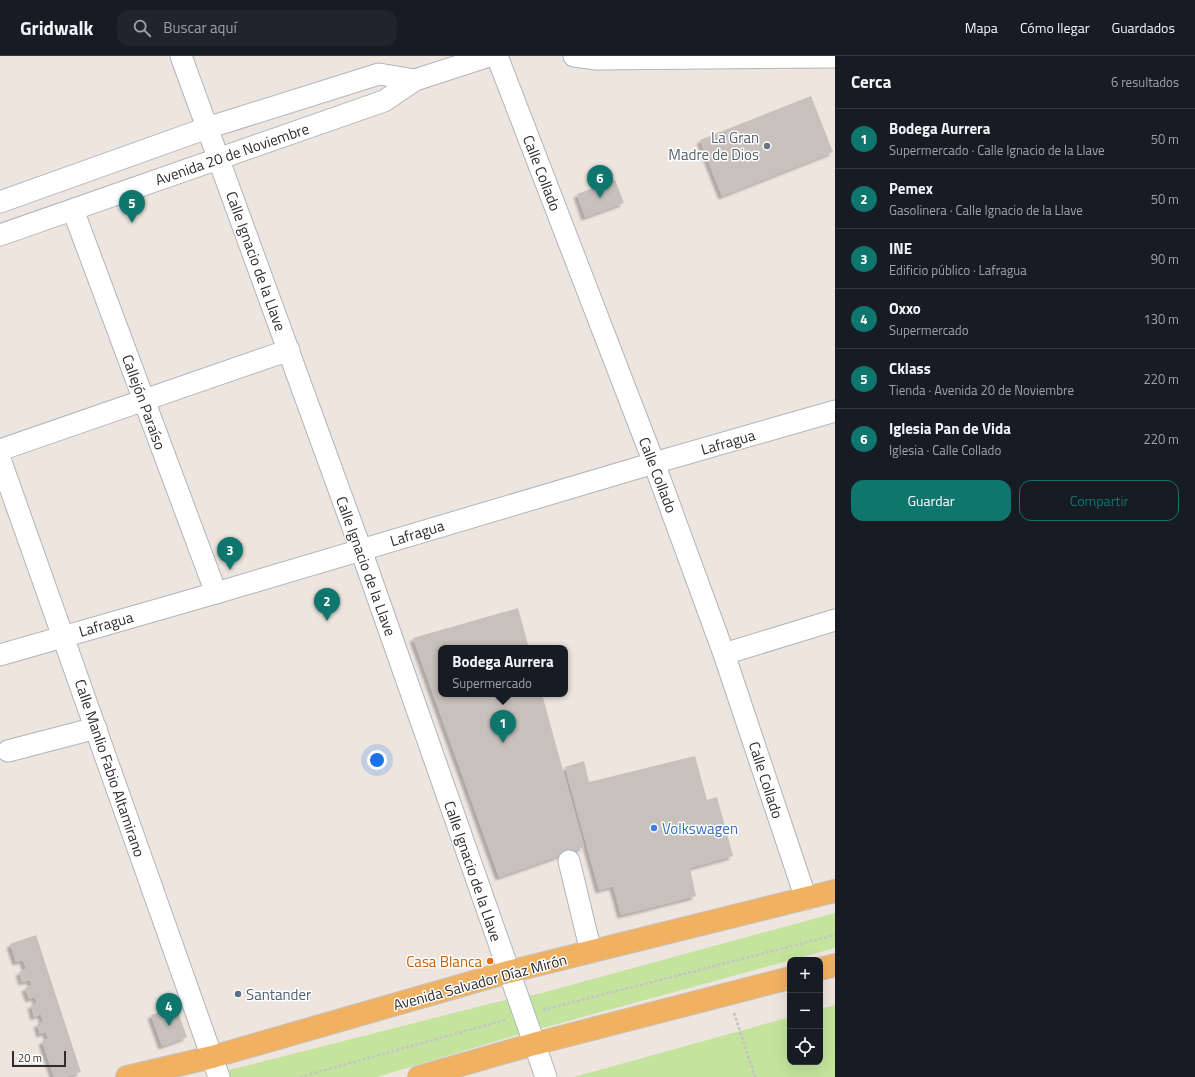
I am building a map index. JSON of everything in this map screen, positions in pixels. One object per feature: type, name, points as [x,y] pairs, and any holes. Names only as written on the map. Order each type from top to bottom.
[{"type":"main road","name":"Avenida Salvador Díaz Mirón","points":[[127,1077],[215,1067],[508,972],[835,891]]},
{"type":"main road","points":[[823,968],[835,965]]},
{"type":"main road","points":[[419,1077],[534,1044],[787,979]]},
{"type":"street","name":"Calle Ignacio de la Llave","points":[[181,56],[361,550],[546,1077]]},
{"type":"street","name":"Avenida 20 de Noviembre","points":[[0,235],[384,100],[415,80],[489,56]]},
{"type":"street","name":"Calle Collado","points":[[497,56],[654,463],[724,654],[806,899]]},
{"type":"street","points":[[574,56],[596,59],[832,60]]},
{"type":"street","name":"Avenida 20 de Noviembre","points":[[0,202],[208,128],[379,74],[415,80]]},
{"type":"street","name":"Callejón Paraíso","points":[[73,210],[216,593]]},
{"type":"street","points":[[0,450],[289,350]]},
{"type":"street","name":"Lafragua","points":[[0,655],[216,593],[654,463],[835,412]]},
{"type":"street","name":"Calle Manlio Fabio Altamirano","points":[[0,459],[64,636],[215,1067]]},
{"type":"street","points":[[724,654],[835,620]]},
{"type":"street","points":[[8,751],[96,728]]},
{"type":"street","points":[[569,861],[591,952]]},
{"type":"path","points":[[300,1077],[524,1015],[835,935]]},
{"type":"path","points":[[754,1077],[742,1034],[754,1077]]},
{"type":"green space","points":[[835,913],[835,948],[802,957],[787,957],[787,961],[517,1035],[377,1077],[209,1077],[229,1070],[505,1000],[538,994]]},
{"type":"green space","points":[[835,1005],[835,1077],[574,1077],[787,1018],[787,1065],[823,1065],[823,1008]]},
{"type":"building","name":"La Gran Madre de Dios","points":[[811,96],[833,152],[722,196],[700,140]]},
{"type":"building","points":[[615,180],[624,203],[585,217],[577,194]]},
{"type":"building","points":[[518,608],[528,645],[438,645],[438,697],[543,697],[584,847],[499,877],[413,638]]},
{"type":"building","name":"Volkswagen","points":[[695,756],[707,800],[717,797],[733,856],[690,868],[696,896],[621,915],[613,886],[599,890],[565,767],[584,761],[589,782]]},
{"type":"building","points":[[36,935],[81,1072],[65,1077],[54,1077],[42,1041],[48,1039],[46,1032],[40,1034],[37,1024],[43,1022],[41,1014],[34,1017],[31,1005],[37,1003],[35,997],[29,999],[25,988],[32,985],[30,980],[22,982],[19,972],[26,969],[23,960],[16,962],[10,944]]},
{"type":"building","points":[[176,1007],[187,1037],[162,1046],[151,1015]]},
{"type":"place","name":"La Gran Madre de Dios","points":[[767,146]]},
{"type":"place","name":"Iglesia Pan de Vida","points":[[600,198]]},
{"type":"place","name":"Cklass","points":[[132,223]]},
{"type":"place","name":"INE","points":[[230,570]]},
{"type":"place","name":"Pemex","points":[[327,621]]},
{"type":"place","name":"Bodega Aurrera","points":[[503,743]]},
{"type":"place","name":"Volkswagen","points":[[654,828]]},
{"type":"place","name":"Casa Blanca","points":[[490,961]]},
{"type":"place","name":"Santander","points":[[238,994]]},
{"type":"place","name":"Oxxo","points":[[169,1026]]}]
